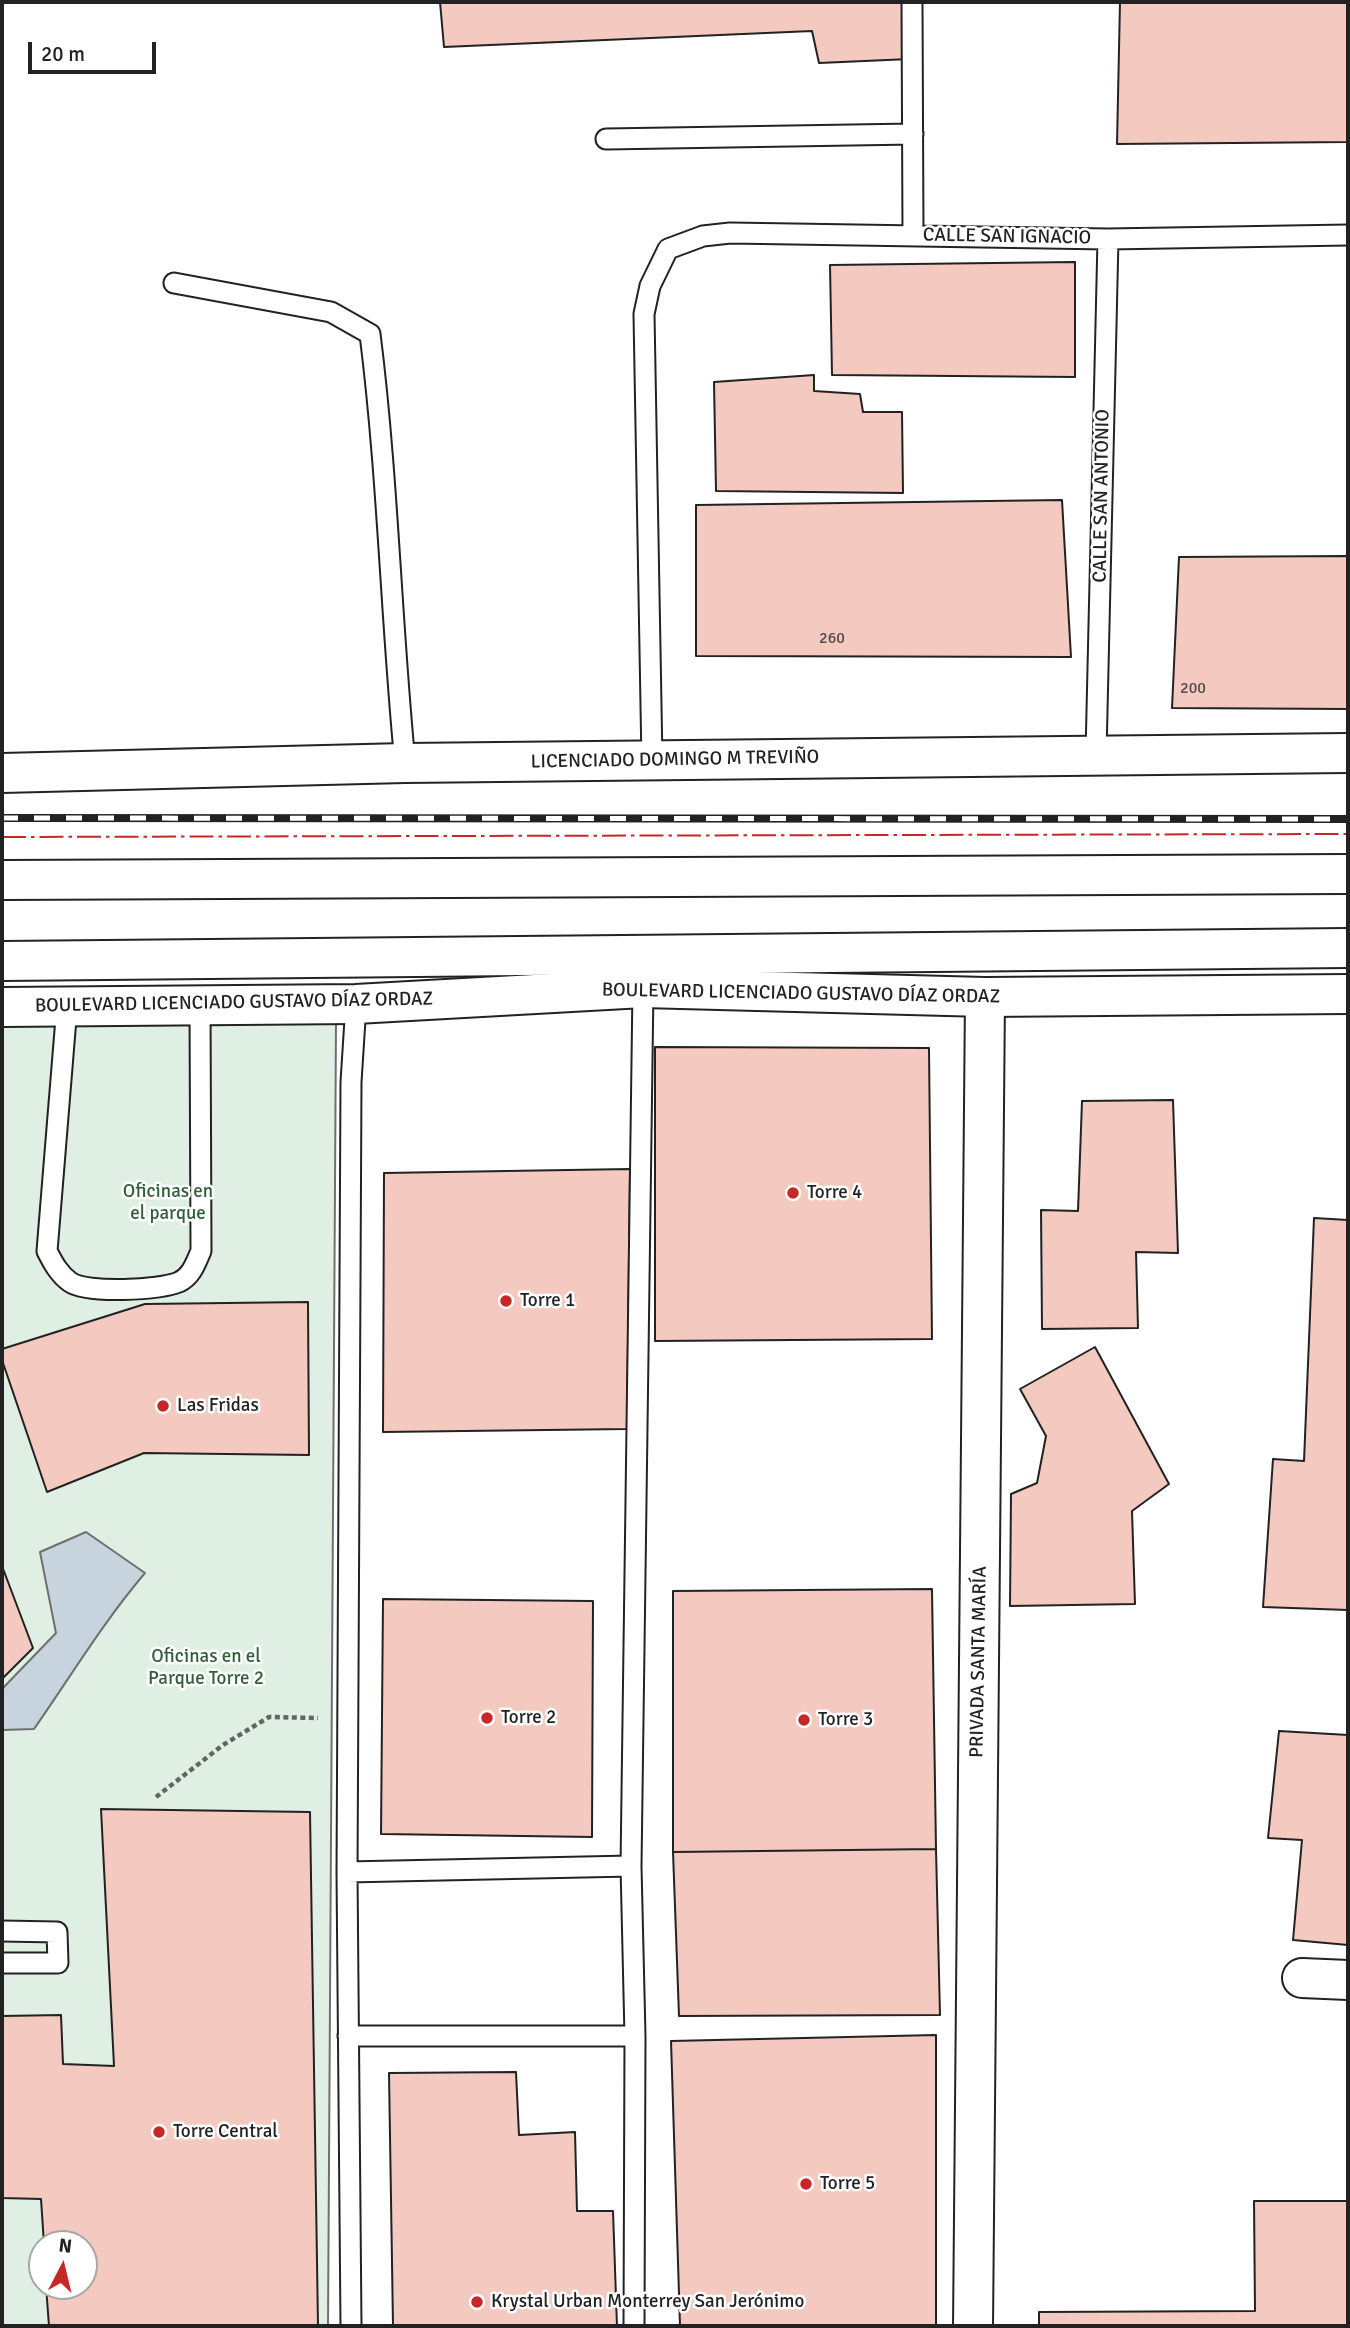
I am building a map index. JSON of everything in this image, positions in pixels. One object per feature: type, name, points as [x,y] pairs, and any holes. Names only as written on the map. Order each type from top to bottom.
[{"type":"main road","name":"LICENCIADO DOMINGO M TREVIÑO","points":[[2,773],[405,763],[1348,753]]},
{"type":"main road","points":[[2,880],[1348,874]]},
{"type":"main road","name":"BOULEVARD LICENCIADO GUSTAVO DÍAZ ORDAZ","points":[[2,961],[1348,948]]},
{"type":"main road","name":"BOULEVARD LICENCIADO GUSTAVO DÍAZ ORDAZ","points":[[2,1007],[356,1003],[643,988],[985,997],[1348,994]]},
{"type":"main road","name":"PRIVADA SANTA MARÍA","points":[[973,2326],[985,997]]},
{"type":"main road","points":[[1302,1978],[1348,1980]]},
{"type":"lane","points":[[912,2],[913,235]]},
{"type":"lane","points":[[606,139],[913,134]]},
{"type":"lane","name":"CALLE SAN IGNACIO","points":[[652,761],[644,314],[650,286],[668,249],[703,236],[730,233],[1108,239],[1348,235]]},
{"type":"lane","name":"CALLE SAN ANTONIO","points":[[1096,754],[1108,239]]},
{"type":"lane","points":[[174,283],[331,312],[370,334],[382,429],[394,646],[405,763]]},
{"type":"lane","points":[[634,2326],[635,2036],[631,1866],[643,988]]},
{"type":"lane","points":[[351,2326],[347,1872],[351,1082],[356,1003]]},
{"type":"lane","points":[[67,1006],[47,1251],[57,1269],[72,1284],[122,1290],[179,1282],[193,1270],[201,1251],[200,1005]]},
{"type":"lane","points":[[347,1872],[631,1866]]},
{"type":"lane","points":[[2,1931],[57,1932],[58,1962],[2,1963]]},
{"type":"lane","points":[[348,2036],[635,2036]]},
{"type":"path","points":[[156,1797],[223,1745],[269,1717],[348,1719]]},
{"type":"green space","name":"Oficinas en el parque","points":[[336,1022],[328,2326],[2,2326],[2,1023]]},
{"type":"shaded area","points":[[86,1532],[145,1573],[102,1629],[34,1729],[2,1730],[2,1689],[56,1633],[40,1552]]},
{"type":"building","points":[[440,2],[906,2],[910,59],[819,63],[812,31],[444,47]]},
{"type":"building","points":[[1120,2],[1348,2],[1348,142],[1117,144]]},
{"type":"building","points":[[1075,262],[1075,377],[832,375],[830,265]]},
{"type":"building","points":[[814,375],[814,391],[860,394],[863,412],[902,412],[903,493],[716,491],[714,382]]},
{"type":"building","points":[[1062,500],[1071,657],[696,656],[696,505]]},
{"type":"building","points":[[1348,556],[1348,709],[1172,708],[1179,557]]},
{"type":"building","name":"Torre 4","points":[[655,1047],[929,1048],[932,1339],[655,1341]]},
{"type":"building","points":[[1173,1100],[1178,1253],[1136,1252],[1138,1328],[1042,1329],[1041,1210],[1078,1211],[1082,1101]]},
{"type":"building","name":"Torre 1","points":[[630,1169],[627,1429],[383,1432],[384,1173]]},
{"type":"building","points":[[1314,1218],[1348,1220],[1348,1610],[1263,1607],[1273,1459],[1304,1461]]},
{"type":"building","name":"Las Fridas","points":[[308,1302],[309,1455],[144,1453],[47,1492],[2,1360],[2,1349],[145,1304]]},
{"type":"building","points":[[1095,1347],[1169,1484],[1132,1511],[1135,1604],[1010,1606],[1011,1494],[1037,1483],[1046,1436],[1020,1389]]},
{"type":"building","points":[[2,1566],[33,1648],[2,1679]]},
{"type":"building","name":"Torre 3","points":[[932,1589],[936,1849],[673,1852],[673,1591]]},
{"type":"building","name":"Torre 2","points":[[383,1599],[593,1601],[592,1837],[381,1834]]},
{"type":"building","points":[[1279,1731],[1348,1735],[1348,1945],[1293,1940],[1302,1840],[1268,1838]]},
{"type":"building","name":"Torre Central","points":[[101,1809],[310,1812],[318,2326],[49,2326],[47,2300],[98,2300],[98,2230],[43,2230],[41,2199],[2,2198],[2,2016],[61,2015],[63,2064],[114,2066]]},
{"type":"building","points":[[936,1849],[940,2015],[679,2016],[673,1852]]},
{"type":"building","name":"Torre 5","points":[[936,2035],[936,2326],[680,2326],[671,2041]]},
{"type":"building","points":[[516,2072],[519,2135],[575,2132],[577,2211],[613,2211],[617,2326],[393,2326],[389,2073]]},
{"type":"building","points":[[1254,2201],[1348,2201],[1348,2326],[1039,2326],[1039,2312],[1255,2311]]},
{"type":"railway","points":[[2,818],[1348,819]]},
{"type":"power","points":[[2,837],[1348,834]]},
{"type":"place","name":"Torre 4","points":[[793,1193]]},
{"type":"place","name":"Torre 1","points":[[506,1301]]},
{"type":"place","name":"Las Fridas","points":[[163,1406]]},
{"type":"place","name":"Torre 2","points":[[487,1718]]},
{"type":"place","name":"Torre 3","points":[[804,1720]]},
{"type":"place","name":"Torre Central","points":[[159,2132]]},
{"type":"place","name":"Torre 5","points":[[806,2184]]},
{"type":"place","name":"Krystal Urban Monterrey San Jerónimo","points":[[477,2302]]},
{"type":"park label","name":"Oficinas en el Parque Torre 2","points":[[206,1668]]}]
